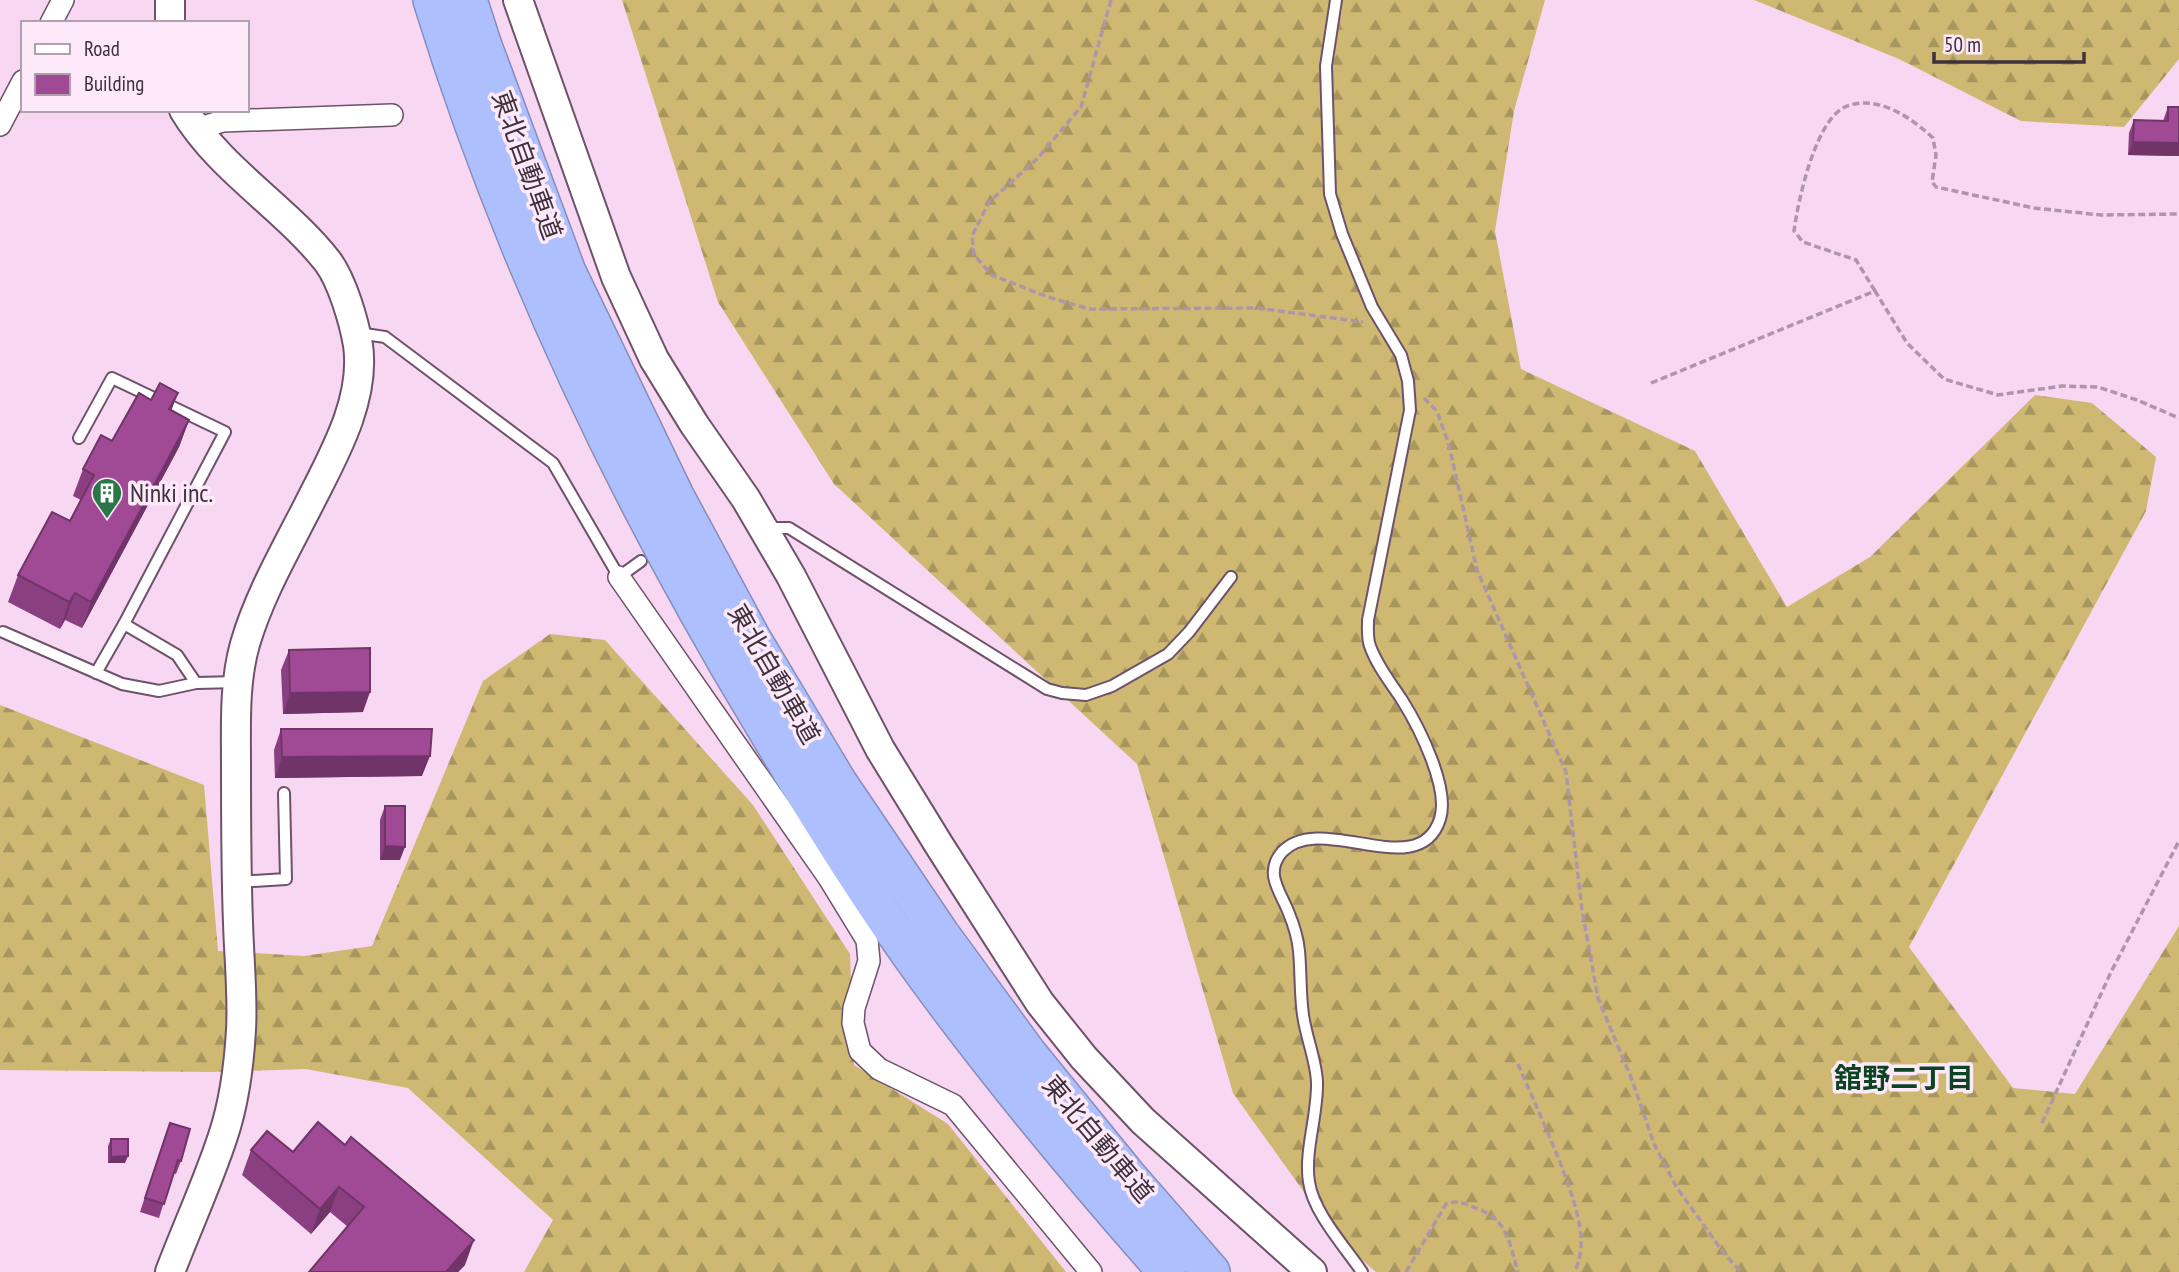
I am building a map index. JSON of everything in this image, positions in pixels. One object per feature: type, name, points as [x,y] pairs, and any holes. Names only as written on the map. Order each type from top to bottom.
[{"type":"highway","name":"東北自動車道","points":[[432,0],[498,191],[535,281],[581,384],[643,511],[723,658],[810,802],[909,953],[1000,1074],[1167,1272]]},
{"type":"highway","name":"東北自動車道","points":[[468,0],[567,272],[675,496],[751,638],[837,781],[941,935],[1028,1054],[1129,1178],[1211,1272]]},
{"type":"street","points":[[52,21],[63,0]]},
{"type":"street","points":[[170,0],[170,21]]},
{"type":"street","points":[[518,0],[616,277],[654,359],[744,506],[763,528],[791,576],[880,749],[1040,1003],[1084,1058],[1143,1121],[1312,1272]]},
{"type":"street","points":[[0,125],[21,85]]},
{"type":"street","points":[[190,120],[392,115]]},
{"type":"street","points":[[170,1272],[224,1135],[235,1085],[241,1028],[237,882],[238,682],[245,646],[258,607],[336,449],[349,416],[357,379],[358,348],[341,290],[329,264],[286,216],[226,161],[190,120]]},
{"type":"street","points":[[619,577],[829,878],[867,940],[869,961],[854,1016],[860,1051],[878,1069],[953,1105],[1091,1272]]},
{"type":"lane","points":[[1336,0],[1326,65],[1330,194],[1342,234],[1372,307],[1401,355],[1408,381],[1409,410],[1368,620],[1368,644],[1418,728],[1438,779],[1442,804],[1440,819],[1432,835],[1404,848],[1308,838],[1282,853],[1275,867],[1275,887],[1288,910],[1299,947],[1302,1011],[1317,1078],[1317,1105],[1308,1181],[1316,1206],[1362,1272]]},
{"type":"lane","points":[[355,332],[385,337],[553,463],[619,577],[641,561]]},
{"type":"lane","points":[[79,438],[112,378],[225,432],[96,673]]},
{"type":"lane","points":[[763,528],[789,528],[1047,689],[1062,693],[1086,695],[1112,686],[1168,654],[1189,632],[1231,577]]},
{"type":"lane","points":[[124,624],[177,655],[196,683]]},
{"type":"lane","points":[[2,632],[122,684],[159,691],[196,683],[238,682]]},
{"type":"lane","points":[[237,882],[286,879],[284,793]]},
{"type":"path","points":[[1111,0],[1081,107],[1037,159],[989,202],[972,236],[974,255],[992,275],[1048,297],[1089,309],[1117,311],[1257,307],[1382,324]]},
{"type":"path","points":[[2179,214],[2101,215],[2034,208],[1936,187],[1932,182],[1936,155],[1933,138],[1905,115],[1875,104],[1857,103],[1843,108],[1833,118],[1816,146],[1799,193],[1794,230],[1803,242],[1856,260],[1907,343],[1944,379],[1998,395],[2062,386],[2098,387],[2179,418]]},
{"type":"path","points":[[1651,383],[1875,290]]},
{"type":"path","points":[[1408,381],[1437,411],[1449,445],[1477,570],[1566,772],[1583,911],[1598,998],[1632,1080],[1654,1144],[1677,1188],[1723,1252],[1741,1272]]},
{"type":"path","points":[[2042,1123],[2111,972],[2179,841]]},
{"type":"path","points":[[1518,1064],[1570,1192],[1577,1216],[1581,1245],[1575,1272]]},
{"type":"path","points":[[1406,1272],[1446,1203],[1456,1201],[1492,1213],[1502,1225],[1518,1272]]},
{"type":"green space","points":[[622,0],[1545,0],[1514,111],[1495,231],[1521,369],[1695,451],[1787,607],[1870,557],[2035,395],[2092,403],[2156,457],[2146,511],[1909,947],[2013,1088],[2075,1094],[2179,926],[2179,1272],[1376,1272],[1337,1238],[1233,1093],[1137,764],[834,484],[718,302]]},
{"type":"green space","points":[[1754,0],[2179,0],[2179,59],[2124,127],[2021,121],[1899,59]]},
{"type":"green space","points":[[550,634],[605,640],[753,805],[850,954],[854,1065],[948,1124],[1066,1272],[524,1272],[553,1220],[408,1088],[306,1069],[211,1072],[0,1070],[0,705],[204,785],[218,951],[304,956],[372,946],[483,681]]},
{"type":"building","points":[[2168,107],[2179,107],[2179,143],[2133,142],[2134,120],[2168,121]]},
{"type":"building","name":"Ninki inc.","points":[[160,383],[178,393],[169,409],[189,420],[91,602],[75,593],[69,602],[18,575],[52,512],[70,521],[94,475],[83,469],[101,435],[112,441],[139,393],[151,400]]},
{"type":"building","points":[[370,648],[370,692],[290,693],[289,650]]},
{"type":"building","points":[[281,729],[432,729],[430,756],[282,757]]},
{"type":"building","points":[[385,806],[405,806],[405,847],[385,846]]},
{"type":"building","points":[[318,1122],[345,1145],[351,1137],[474,1240],[446,1272],[309,1272],[364,1207],[339,1187],[320,1209],[251,1150],[267,1131],[293,1152]]},
{"type":"building","points":[[170,1123],[190,1129],[164,1204],[145,1198]]},
{"type":"building","points":[[111,1139],[128,1139],[128,1156],[111,1157]]},
{"type":"place","name":"Ninki inc.","points":[[107,520]]},
{"type":"district","name":"舘野二丁目","points":[[1904,1078]]}]
